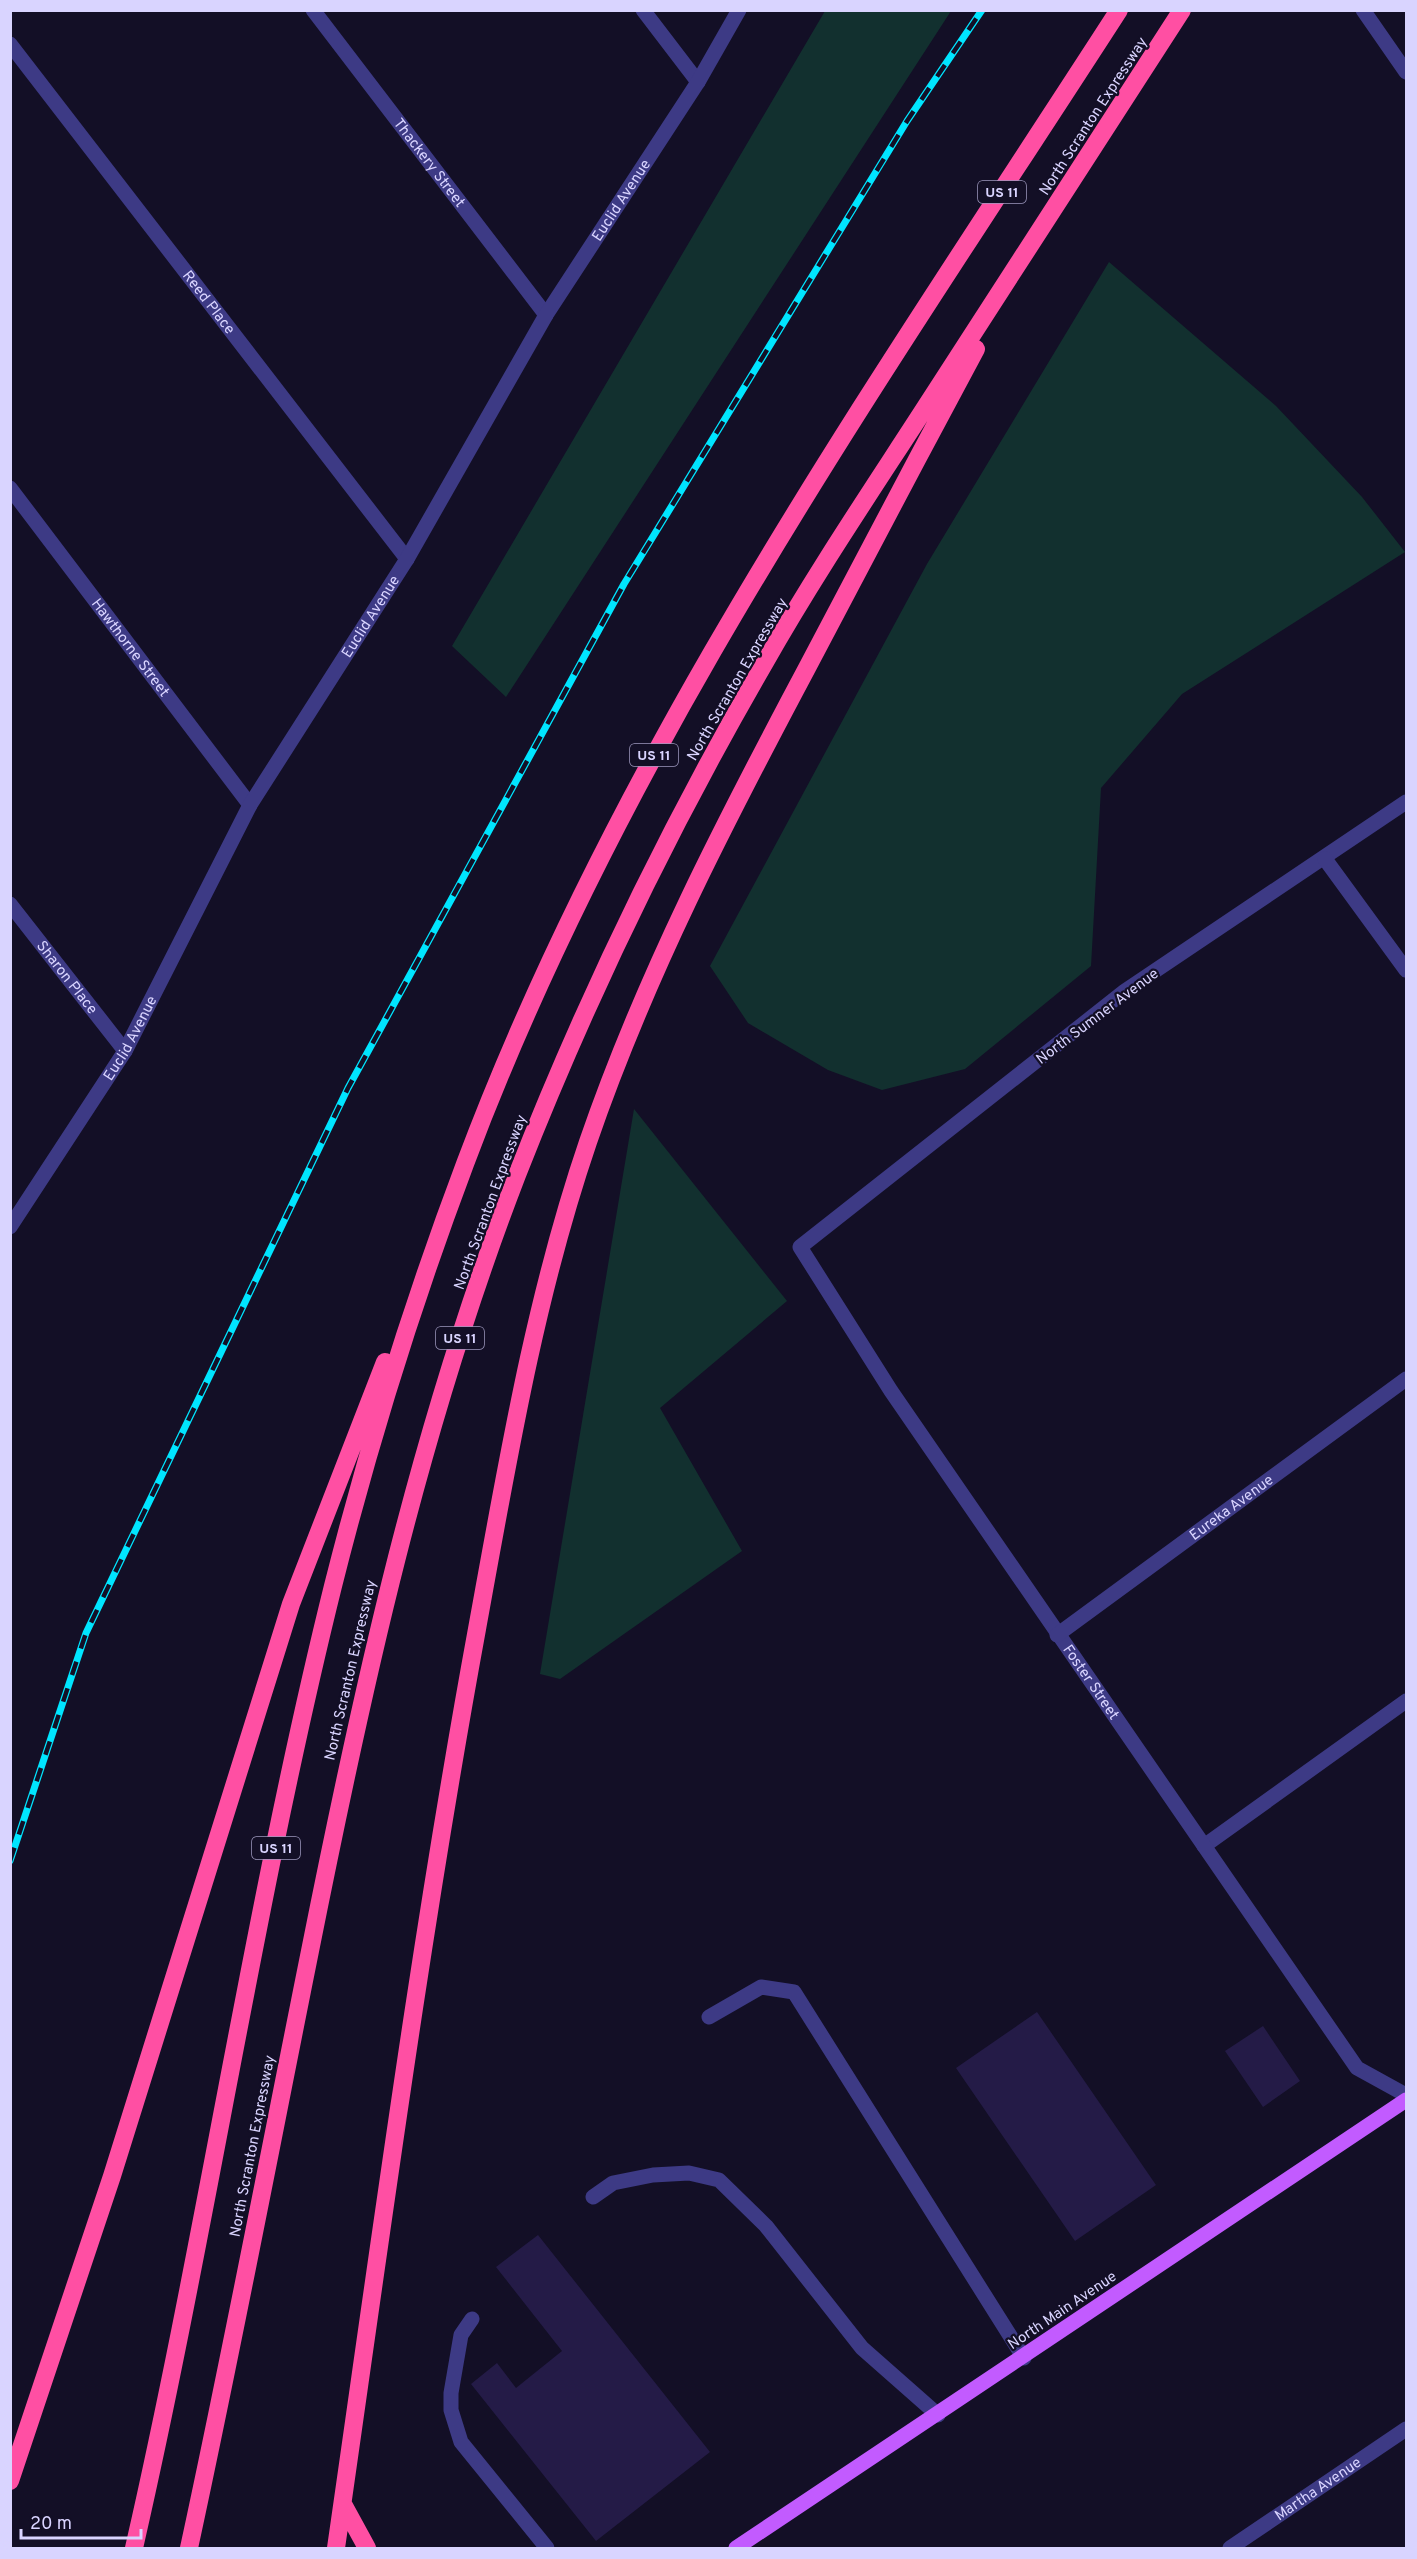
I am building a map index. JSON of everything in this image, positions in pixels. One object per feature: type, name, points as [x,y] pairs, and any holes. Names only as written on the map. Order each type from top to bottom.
[{"type":"highway","name":"US 11","points":[[134,2548],[301,1723],[333,1585],[372,1438],[416,1301],[466,1160],[520,1027],[580,895],[719,635],[795,512],[1119,10]]},
{"type":"highway","name":"North Scranton Expressway","points":[[189,2548],[353,1734],[384,1598],[423,1453],[466,1318],[515,1179],[569,1048],[628,918],[765,661],[839,540],[1182,10]]},
{"type":"highway","points":[[336,2548],[408,2049],[457,1737],[514,1426],[534,1333],[559,1237],[587,1145],[619,1058],[656,967],[698,877],[1033,242]]},
{"type":"highway","points":[[10,2481],[112,2176],[291,1604],[466,1160]]},
{"type":"highway","points":[[343,2504],[367,2548]]},
{"type":"main road","name":"North Main Avenue","points":[[736,2548],[1024,2358],[1407,2100]]},
{"type":"street","name":"Thackery Street","points":[[313,10],[546,315]]},
{"type":"street","points":[[643,10],[698,82]]},
{"type":"street","name":"Euclid Avenue","points":[[10,1227],[125,1051],[250,805],[407,559],[546,315],[698,82],[739,10]]},
{"type":"street","points":[[1363,10],[1407,72]]},
{"type":"street","name":"Reed Place","points":[[10,44],[407,559]]},
{"type":"street","name":"Hawthorne Street","points":[[10,488],[250,805]]},
{"type":"street","name":"North Sumner Avenue","points":[[800,1247],[1125,991],[1407,802]]},
{"type":"street","points":[[1325,859],[1407,970]]},
{"type":"street","name":"Sharon Place","points":[[10,904],[125,1051]]},
{"type":"street","name":"Foster Street","points":[[800,1247],[891,1391],[1357,2068],[1407,2095]]},
{"type":"street","name":"Eureka Avenue","points":[[1057,1635],[1407,1379]]},
{"type":"street","points":[[1204,1846],[1407,1701]]},
{"type":"street","points":[[709,2017],[761,1987],[794,1992],[1024,2358]]},
{"type":"street","points":[[593,2197],[612,2183],[653,2175],[688,2173],[719,2180],[766,2226],[862,2348],[938,2415]]},
{"type":"street","points":[[472,2319],[461,2335],[451,2393],[451,2410],[461,2442],[547,2548]]},
{"type":"street","name":"Martha Avenue","points":[[1230,2548],[1407,2429]]},
{"type":"green space","points":[[825,11],[951,11],[506,697],[452,646]]},
{"type":"green space","points":[[1109,262],[1276,406],[1362,497],[1405,552],[1182,694],[1101,788],[1091,966],[965,1069],[882,1090],[828,1070],[748,1023],[710,966],[927,564]]},
{"type":"green space","points":[[634,1109],[787,1301],[660,1408],[742,1551],[560,1679],[540,1674]]},
{"type":"building","points":[[1037,2012],[1156,2185],[1075,2241],[956,2068]]},
{"type":"building","points":[[1263,2026],[1300,2081],[1263,2107],[1225,2051]]},
{"type":"building","points":[[538,2235],[710,2452],[596,2541],[471,2384],[497,2363],[516,2388],[562,2351],[496,2267]]},
{"type":"railway","points":[[10,1861],[86,1633],[348,1088],[624,584],[907,121],[982,10]]}]
